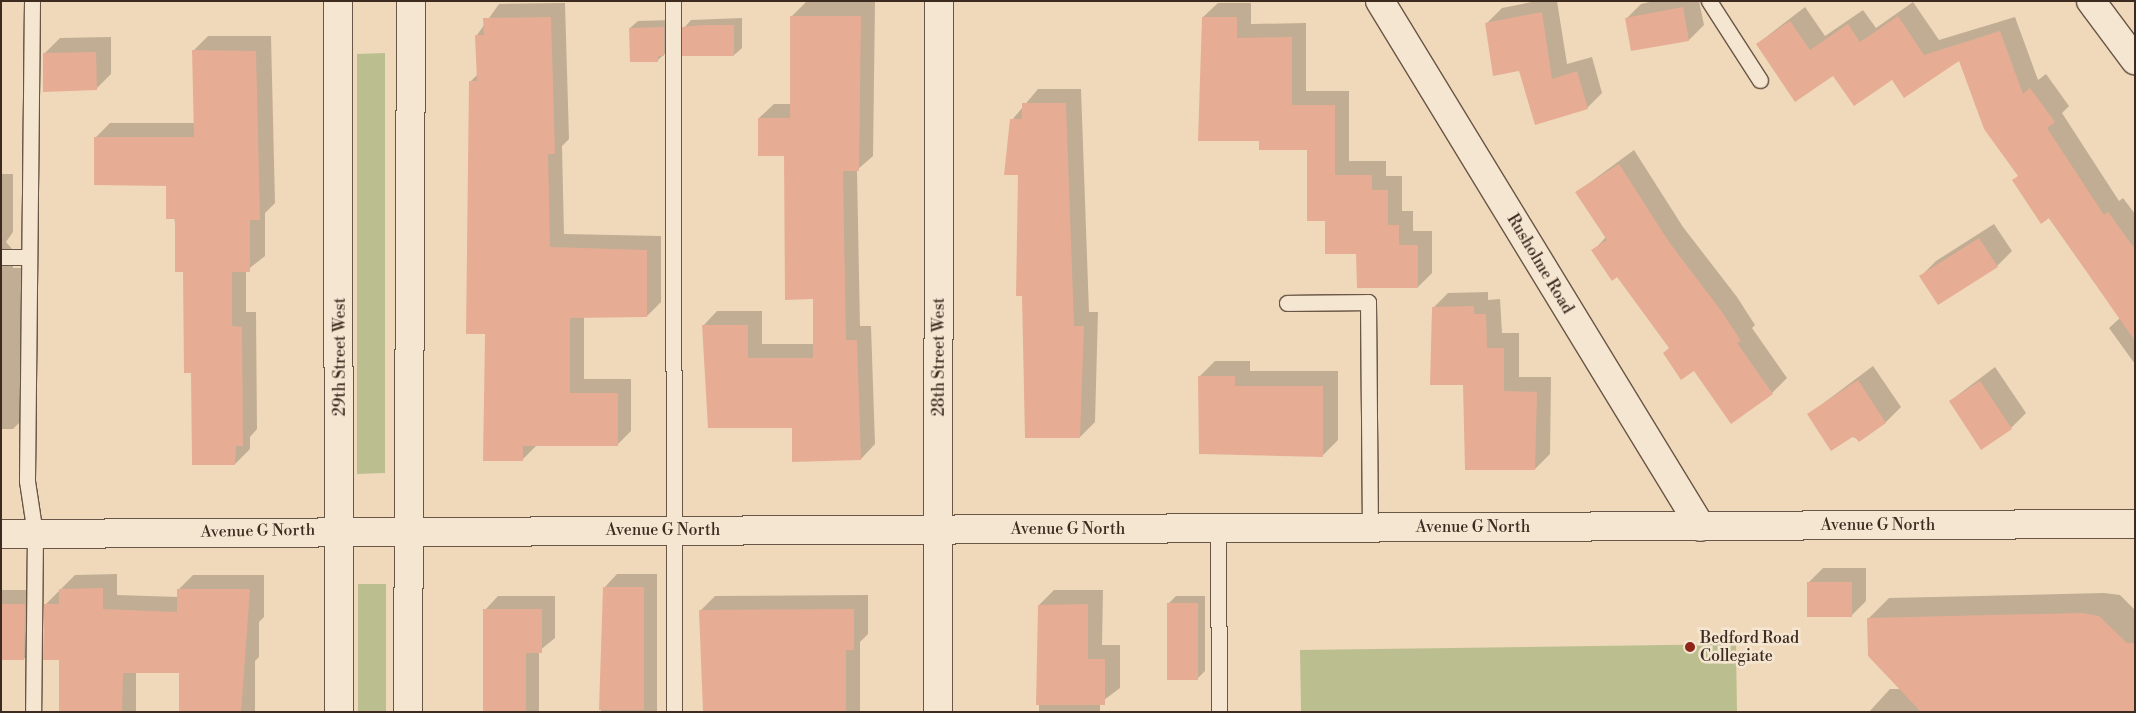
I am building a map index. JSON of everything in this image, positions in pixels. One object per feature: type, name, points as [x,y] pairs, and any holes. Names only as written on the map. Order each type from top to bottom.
[{"type":"street","name":"29th Street West","points":[[338,1],[340,712]]},
{"type":"street","points":[[408,712],[410,1]]},
{"type":"street","name":"28th Street West","points":[[938,712],[939,1]]},
{"type":"street","name":"Rusholme Road","points":[[1380,1],[1701,527]]},
{"type":"street","points":[[2091,1],[2135,60]]},
{"type":"street","name":"Avenue G North","points":[[1,534],[340,530],[1701,527],[2135,524]]},
{"type":"lane","points":[[32,1],[26,480],[35,534],[33,712]]},
{"type":"lane","points":[[673,1],[674,712]]},
{"type":"lane","points":[[1709,1],[1760,80]]},
{"type":"lane","points":[[1,257],[28,257]]},
{"type":"lane","points":[[1287,303],[1368,302],[1370,527]]},
{"type":"lane","points":[[1218,528],[1219,712]]},
{"type":"green space","points":[[385,53],[385,473],[357,474],[357,54]]},
{"type":"green space","points":[[358,584],[386,584],[386,712],[358,712]]},
{"type":"green space","points":[[1736,644],[1737,712],[1301,712],[1300,650]]},
{"type":"building","points":[[1683,7],[1689,41],[1631,51],[1625,18]]},
{"type":"building","points":[[1542,12],[1552,79],[1577,71],[1588,109],[1535,125],[1519,71],[1493,76],[1485,23]]},
{"type":"building","points":[[790,16],[861,16],[859,171],[843,171],[846,340],[857,340],[861,460],[792,462],[792,428],[708,428],[702,325],[748,325],[748,358],[813,358],[813,299],[785,300],[784,156],[758,156],[758,118],[790,118]]},
{"type":"building","points":[[1898,16],[1924,55],[2000,31],[2023,94],[2030,88],[2055,122],[2047,128],[2104,215],[2108,212],[2135,249],[2135,341],[2049,218],[2041,224],[2012,180],[2018,176],[1984,129],[1959,61],[1904,98],[1892,80],[1854,106],[1833,76],[1795,102],[1756,44],[1790,21],[1810,50],[1848,24],[1860,42]]},
{"type":"building","points":[[551,17],[555,154],[548,154],[550,247],[647,250],[647,317],[570,318],[570,393],[618,393],[618,446],[523,446],[523,461],[483,461],[485,334],[466,334],[469,81],[477,81],[475,35],[484,35],[483,18]]},
{"type":"building","points":[[1202,17],[1237,17],[1237,38],[1292,37],[1292,105],[1335,105],[1335,175],[1372,175],[1372,190],[1388,190],[1388,225],[1399,225],[1399,245],[1418,245],[1418,288],[1357,288],[1356,254],[1325,254],[1325,221],[1307,221],[1307,150],[1259,150],[1259,141],[1198,141]]},
{"type":"building","points":[[734,25],[734,56],[682,56],[682,27]]},
{"type":"building","points":[[664,27],[664,56],[658,56],[658,62],[630,62],[629,28]]},
{"type":"building","points":[[192,50],[256,51],[260,220],[250,220],[250,272],[232,272],[232,326],[242,327],[243,446],[236,446],[235,465],[192,465],[191,373],[184,373],[183,272],[175,272],[175,219],[166,219],[166,186],[94,185],[94,137],[194,137]]},
{"type":"building","points":[[96,52],[97,90],[43,92],[43,53]]},
{"type":"building","points":[[1022,103],[1066,103],[1074,326],[1084,326],[1080,438],[1025,438],[1022,296],[1016,296],[1018,175],[1004,175],[1010,119],[1022,119]]},
{"type":"building","points":[[1619,164],[1669,242],[1722,312],[1741,341],[1737,343],[1773,394],[1731,424],[1694,371],[1681,380],[1663,353],[1669,348],[1617,277],[1612,281],[1591,250],[1607,240],[1575,192]]},
{"type":"building","points":[[1979,238],[1998,267],[1938,305],[1919,276]]},
{"type":"building","points":[[1474,306],[1474,314],[1486,314],[1487,348],[1504,348],[1504,391],[1537,392],[1535,470],[1465,470],[1463,385],[1430,385],[1432,307]]},
{"type":"building","points":[[1198,376],[1235,376],[1235,386],[1323,386],[1323,457],[1199,454]]},
{"type":"building","points":[[1858,380],[1886,423],[1859,442],[1854,436],[1831,451],[1807,414]]},
{"type":"building","points":[[1980,381],[2012,429],[1981,450],[1949,401]]},
{"type":"building","points":[[1807,582],[1852,582],[1852,617],[1807,617]]},
{"type":"building","points":[[603,587],[644,587],[644,710],[599,710]]},
{"type":"building","points":[[103,588],[103,609],[177,612],[177,589],[250,589],[241,712],[179,712],[179,673],[123,673],[122,712],[59,712],[59,660],[43,660],[44,604],[59,604],[59,589]]},
{"type":"building","points":[[1167,603],[1198,603],[1198,680],[1167,680]]},
{"type":"building","points":[[1,604],[25,604],[24,660],[1,660]]},
{"type":"building","points":[[1088,604],[1088,659],[1105,659],[1105,705],[1036,705],[1038,605]]},
{"type":"building","points":[[483,609],[542,609],[542,653],[526,653],[526,712],[483,712]]},
{"type":"building","points":[[854,609],[854,650],[846,650],[846,712],[703,712],[699,610]]},
{"type":"building","points":[[2082,613],[2099,616],[2127,643],[2135,643],[2135,712],[1921,712],[1868,656],[1867,618]]},
{"type":"place","name":"Bedford Road Collegiate","points":[[1690,647]]}]
